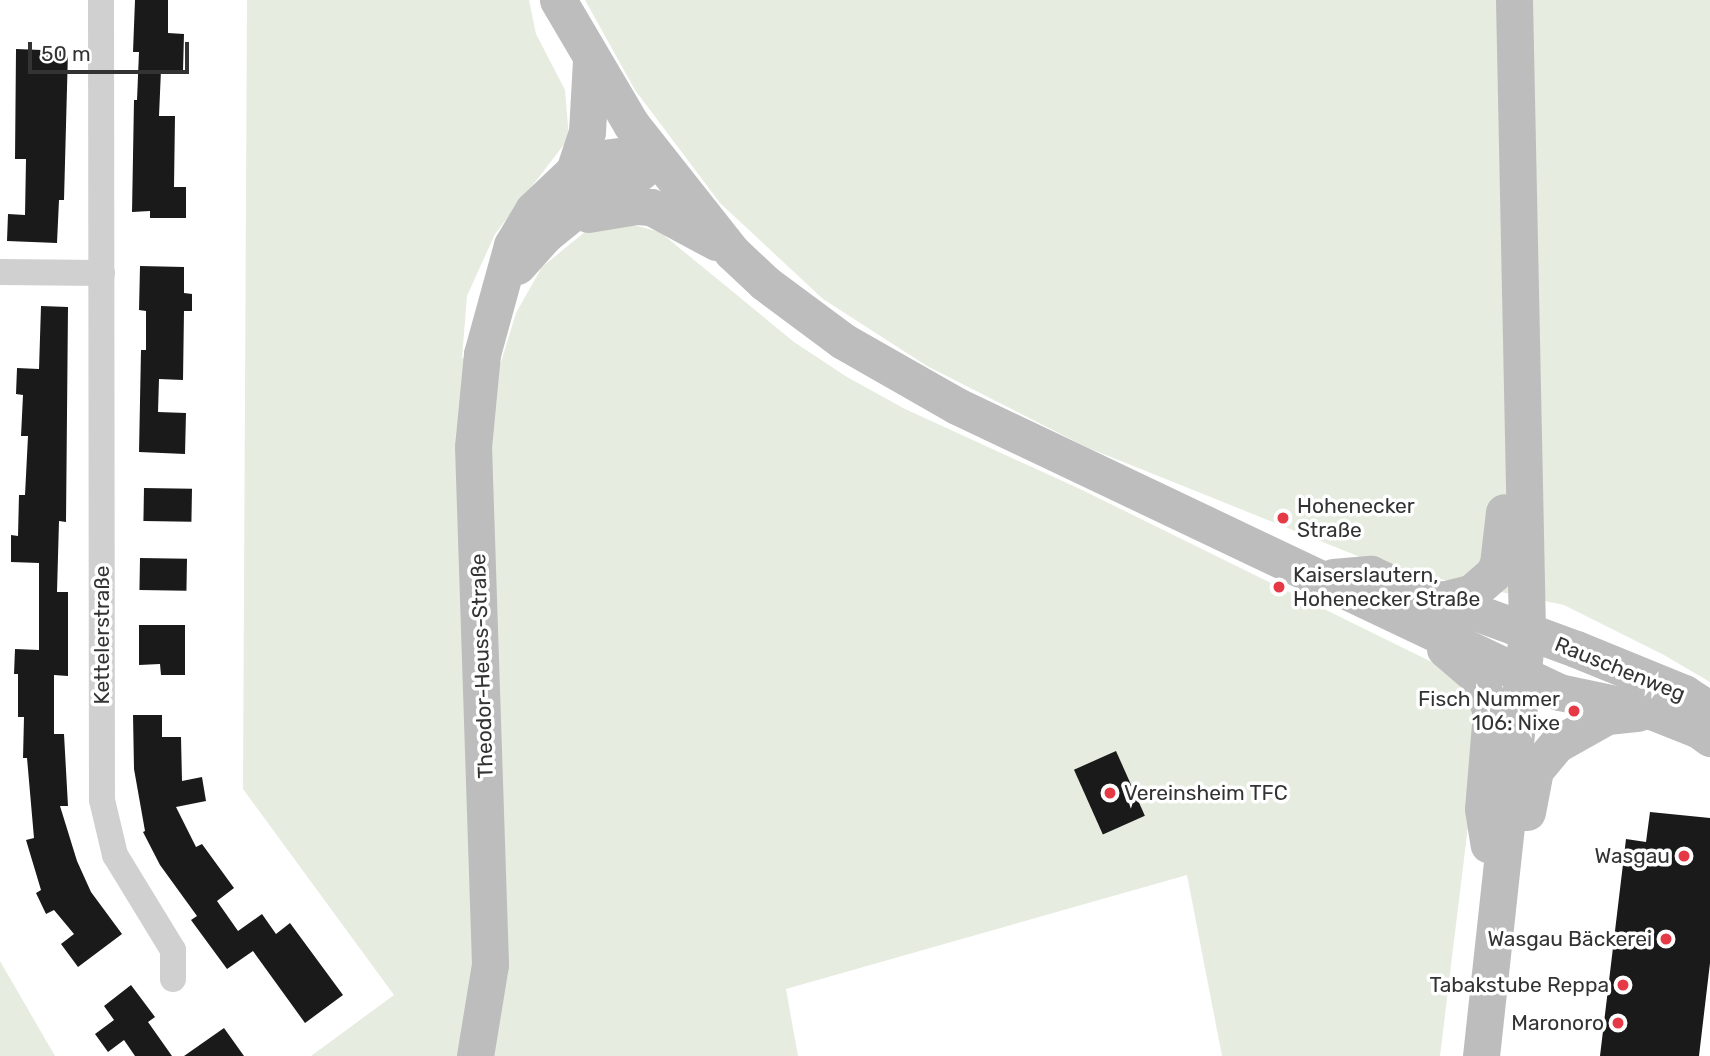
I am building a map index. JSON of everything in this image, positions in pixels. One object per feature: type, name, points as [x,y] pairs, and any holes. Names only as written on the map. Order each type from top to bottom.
[{"type":"street","name":"Kettelerstraße","points":[[101,0],[102,800],[115,855],[173,950],[173,979]]},
{"type":"street","points":[[558,0],[631,124],[732,252]]},
{"type":"street","points":[[1480,1056],[1527,631],[1514,0]]},
{"type":"street","points":[[574,171],[587,132],[592,60]]},
{"type":"street","name":"Theodor-Heuss-Straße","points":[[475,1056],[490,964],[473,446],[482,354],[512,245],[533,210],[574,171],[594,159],[652,152]]},
{"type":"street","name":"Theodor-Heuss-Straße","points":[[505,278],[545,235],[588,200],[628,181],[645,166],[652,152]]},
{"type":"street","points":[[564,221],[636,206],[651,207],[732,252],[806,314],[904,377],[1320,578],[1371,574],[1410,592],[1431,613],[1479,679],[1491,712],[1483,809],[1499,898]]},
{"type":"street","points":[[0,272],[102,273]]},
{"type":"street","points":[[1431,613],[1479,587],[1498,564],[1503,534],[1505,467],[1524,416]]},
{"type":"street","name":"Rauschenweg","points":[[1431,613],[1527,631],[1685,693],[1710,710]]},
{"type":"street","name":"Rauschenweg","points":[[1431,613],[1523,675],[1559,692],[1654,712],[1699,730],[1710,738]]},
{"type":"street","points":[[1499,898],[1521,852],[1535,770],[1557,744],[1607,716],[1654,712]]},
{"type":"shaded area","points":[[247,0],[529,0],[536,34],[565,90],[569,138],[495,234],[467,296],[462,358],[501,362],[516,313],[542,267],[586,231],[622,222],[660,232],[794,342],[847,377],[905,409],[1080,489],[1442,667],[1467,689],[1477,714],[1478,744],[1440,1056],[1222,1056],[1187,875],[786,989],[798,1056],[311,1056],[394,995],[243,789]]},
{"type":"shaded area","points":[[585,0],[1710,0],[1710,682],[1664,655],[1564,605],[1448,581],[1360,557],[1086,447],[927,366],[823,299],[720,203],[635,90]]},
{"type":"shaded area","points":[[0,961],[55,1056],[0,1056]]},
{"type":"building","points":[[135,0],[168,0],[168,33],[184,34],[183,71],[161,70],[159,116],[175,116],[174,187],[186,187],[186,218],[150,218],[150,211],[132,212],[134,100],[137,100],[139,52],[133,52]]},
{"type":"building","points":[[16,49],[68,51],[64,200],[59,200],[57,243],[7,241],[8,214],[25,215],[26,159],[15,159]]},
{"type":"building","points":[[140,266],[184,267],[184,293],[192,294],[192,311],[184,311],[183,380],[159,379],[158,412],[186,413],[185,454],[139,452],[141,350],[146,350],[146,311],[139,310]]},
{"type":"building","points":[[41,306],[68,307],[66,522],[59,521],[57,592],[68,592],[68,676],[54,675],[54,734],[64,734],[68,806],[60,806],[77,861],[91,892],[122,934],[78,967],[61,944],[74,934],[54,910],[46,914],[36,893],[41,890],[26,840],[34,838],[27,758],[23,758],[24,717],[18,717],[18,674],[14,674],[15,649],[39,650],[39,563],[11,562],[11,535],[18,536],[19,495],[25,495],[28,436],[21,436],[23,395],[16,394],[17,368],[39,369]]},
{"type":"building","points":[[144,488],[192,489],[191,522],[143,521]]},
{"type":"building","points":[[140,558],[187,559],[186,591],[139,590]]},
{"type":"building","points":[[139,625],[185,625],[185,675],[161,675],[160,664],[139,665]]},
{"type":"building","points":[[133,715],[162,715],[162,737],[181,737],[182,781],[202,777],[206,801],[176,807],[196,847],[202,844],[234,888],[217,901],[238,931],[262,914],[276,934],[290,923],[343,995],[305,1023],[253,951],[227,969],[191,920],[197,916],[160,865],[143,832],[145,831],[134,769]]},
{"type":"building","name":"Vereinsheim TFC","points":[[1116,751],[1145,816],[1103,835],[1074,770]]},
{"type":"building","points":[[1650,812],[1710,818],[1710,963],[1699,1056],[1600,1056],[1626,839],[1646,842]]},
{"type":"building","points":[[131,985],[155,1017],[148,1022],[172,1056],[135,1056],[124,1040],[108,1052],[95,1034],[114,1020],[104,1006]]},
{"type":"building","points":[[224,1028],[244,1056],[184,1056]]},
{"type":"place","name":"Hohenecker Straße","points":[[1283,518]]},
{"type":"place","name":"Kaiserslautern, Hohenecker Straße","points":[[1279,587]]},
{"type":"place","name":"Fisch Nummer 106: Nixe","points":[[1574,711]]},
{"type":"place","name":"Vereinsheim TFC","points":[[1110,793]]},
{"type":"place","name":"Wasgau","points":[[1684,856]]},
{"type":"place","name":"Wasgau Bäckerei","points":[[1666,939]]},
{"type":"place","name":"Tabakstube Reppa","points":[[1623,985]]},
{"type":"place","name":"Maronoro","points":[[1618,1023]]}]
